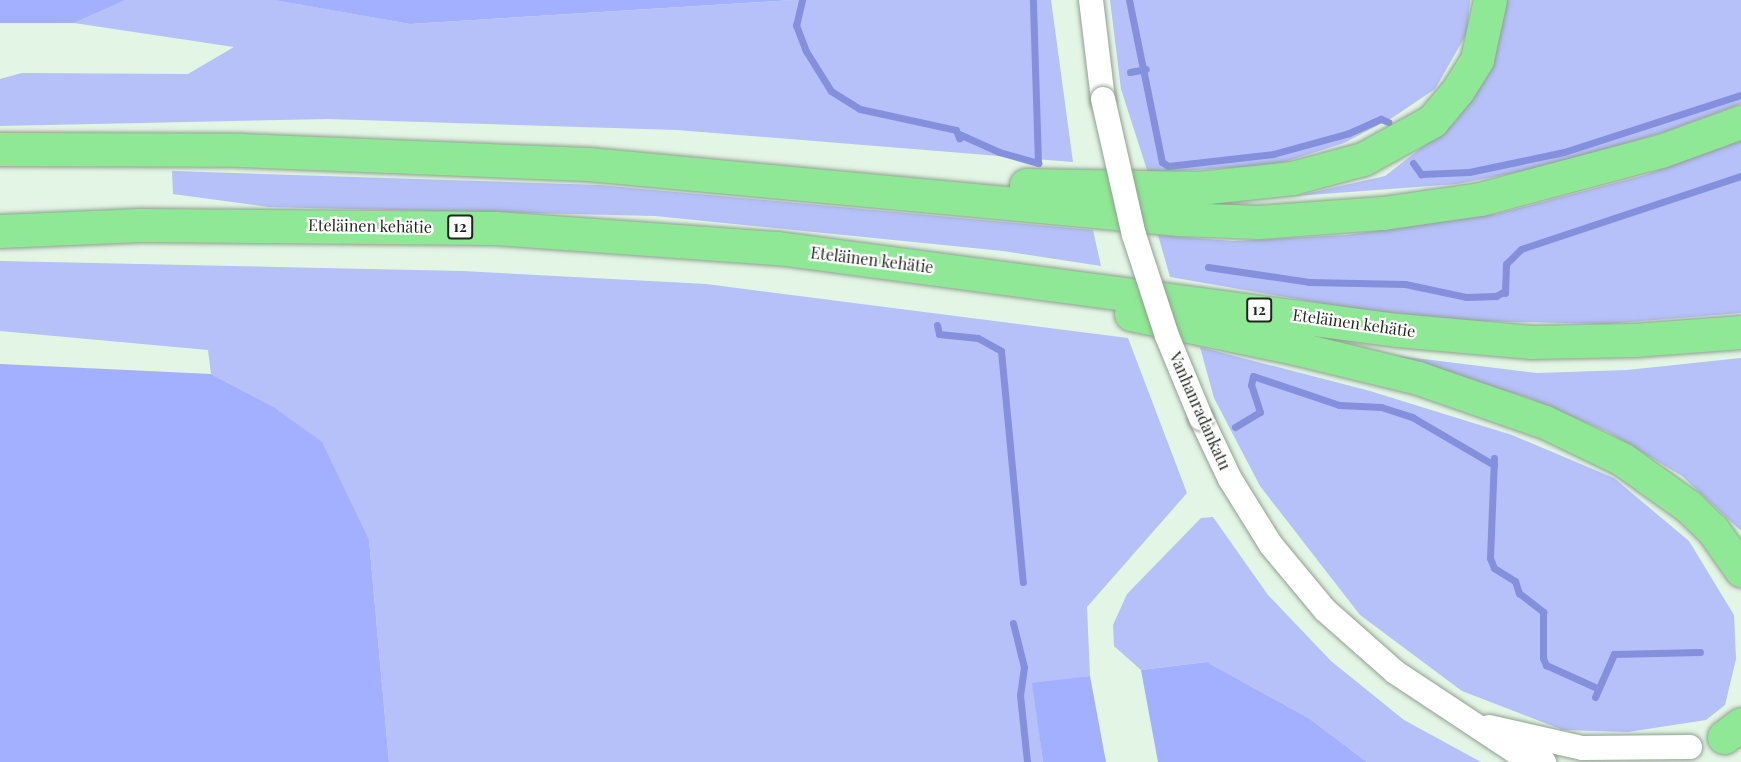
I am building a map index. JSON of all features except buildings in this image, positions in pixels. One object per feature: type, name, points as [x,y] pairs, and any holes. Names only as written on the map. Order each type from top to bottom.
[{"type":"highway","points":[[787,180],[1199,188],[1292,178],[1363,159],[1432,121],[1477,59],[1490,0]]},
{"type":"highway","points":[[0,149],[423,156],[787,180],[1179,219],[1259,222],[1383,213],[1480,199],[1599,168],[1741,122]]},
{"type":"highway","name":"Eteläinen kehätie","points":[[0,231],[141,225],[473,227],[778,248],[1408,332],[1531,342],[1634,340],[1741,332]]},
{"type":"highway","points":[[778,248],[1284,345],[1461,391],[1545,422],[1622,459],[1705,522],[1741,570]]},
{"type":"street","name":"Vanhanradankatu","points":[[1091,0],[1103,99],[1141,256],[1201,418],[1230,479],[1271,545],[1325,610],[1395,672],[1478,724],[1516,752],[1544,762]]},
{"type":"street","name":"Vanhanradankatu","points":[[1478,724],[1582,748],[1683,755],[1735,734]]},
{"type":"shaded area","points":[[0,0],[126,0],[74,23],[0,23]]},
{"type":"shaded area","points":[[126,0],[275,0],[410,24],[793,0],[1051,0],[1073,162],[677,130],[328,119],[0,126],[0,79],[22,73],[188,74],[234,47],[74,23]]},
{"type":"shaded area","points":[[274,0],[793,0],[410,24]]},
{"type":"shaded area","points":[[1110,0],[1470,0],[1467,33],[1435,89],[1392,118],[1344,143],[1275,165],[1148,173],[1121,89]]},
{"type":"shaded area","points":[[1502,0],[1741,0],[1741,104],[1665,132],[1541,168],[1457,184],[1296,196],[1385,176],[1456,121],[1498,42]]},
{"type":"shaded area","points":[[1741,139],[1741,313],[1606,324],[1477,321],[1360,310],[1170,277],[1158,235],[1233,241],[1346,235],[1496,214],[1645,175]]},
{"type":"shaded area","points":[[172,171],[599,185],[1093,230],[1101,266],[1003,251],[655,216],[268,207],[173,194]]},
{"type":"shaded area","points":[[0,261],[462,271],[706,284],[1128,338],[1187,493],[1087,607],[1090,676],[1033,684],[1043,762],[389,762],[369,540],[272,406],[211,374],[208,350],[0,331]]},
{"type":"shaded area","points":[[1200,347],[1370,391],[1512,435],[1614,478],[1689,541],[1734,615],[1736,659],[1725,705],[1706,720],[1628,732],[1563,730],[1462,691],[1360,615],[1260,486],[1214,398]]},
{"type":"shaded area","points":[[1383,354],[1537,373],[1627,370],[1741,358],[1741,531],[1682,476],[1608,432],[1526,397]]},
{"type":"shaded area","points":[[0,364],[211,374],[272,406],[322,442],[369,540],[389,762],[0,762]]},
{"type":"shaded area","points":[[1213,517],[1268,595],[1331,661],[1404,720],[1481,762],[1367,762],[1310,719],[1207,662],[1141,670],[1114,646],[1113,625],[1127,594],[1201,518]]},
{"type":"shaded area","points":[[1207,662],[1310,719],[1367,762],[1158,762],[1141,670]]},
{"type":"shaded area","points":[[1090,676],[1106,762],[1043,762],[1032,683]]},
{"type":"waterway","points":[[802,0],[796,25],[806,51],[831,91],[860,109],[956,130],[959,138]]},
{"type":"waterway","points":[[959,134],[999,152],[1038,163],[1033,0]]},
{"type":"waterway","points":[[1129,0],[1162,162],[1168,166],[1273,154],[1349,133],[1381,119],[1388,122]]},
{"type":"waterway","points":[[1130,72],[1146,69]]},
{"type":"waterway","points":[[1413,163],[1421,174],[1469,172],[1564,152],[1741,95]]},
{"type":"waterway","points":[[1505,293],[1506,264],[1521,249],[1741,176]]},
{"type":"waterway","points":[[1208,267],[1309,282],[1405,284],[1466,297],[1496,296],[1505,291]]},
{"type":"waterway","points":[[937,325],[939,334],[978,338],[1001,351],[1023,582]]},
{"type":"waterway","points":[[1235,427],[1260,412],[1251,385],[1253,376],[1339,405],[1381,407],[1412,417],[1494,465]]},
{"type":"waterway","points":[[1494,458],[1490,558],[1494,568],[1515,581],[1519,593],[1543,612],[1543,658],[1546,665],[1597,688]]},
{"type":"waterway","points":[[1013,623],[1024,667],[1020,695],[1027,762]]},
{"type":"waterway","points":[[1595,697],[1614,654],[1700,652]]}]
